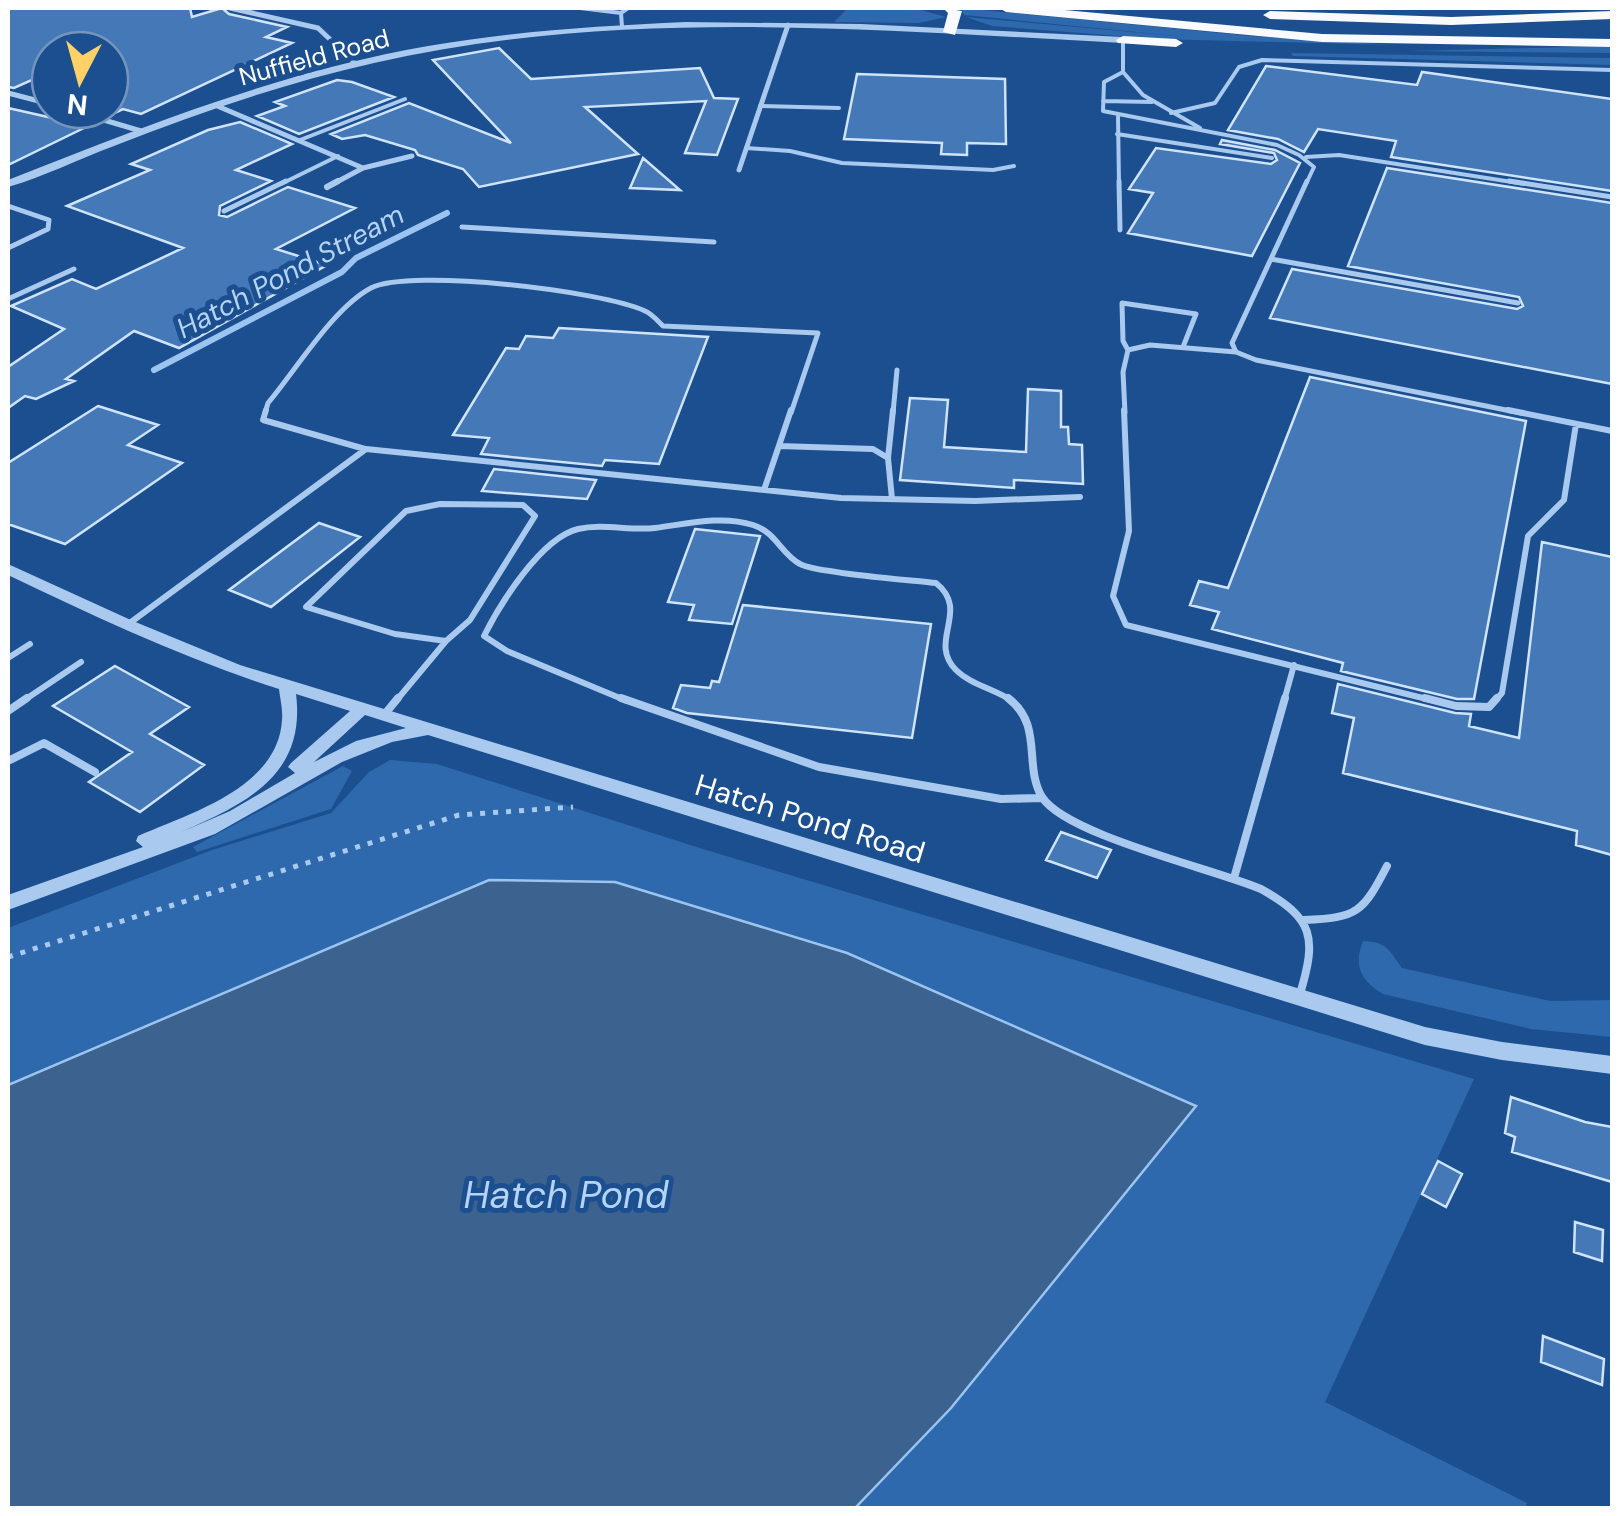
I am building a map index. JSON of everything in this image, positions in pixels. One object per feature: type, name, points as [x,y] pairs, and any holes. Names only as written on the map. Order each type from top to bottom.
[{"type":"highway","points":[[949,8],[955,11],[950,32]]},
{"type":"highway","points":[[1006,8],[1241,32],[1472,44]]},
{"type":"highway","points":[[1079,8],[1327,26],[1585,21],[1612,15]]},
{"type":"highway","points":[[1164,8],[1215,12]]},
{"type":"highway","points":[[1290,8],[1535,8]]},
{"type":"highway","points":[[1255,14],[1612,24]]},
{"type":"highway","points":[[1123,40],[1194,44]]},
{"type":"highway","points":[[1228,46],[1406,48],[1612,43]]},
{"type":"street","points":[[230,8],[318,28],[356,64]]},
{"type":"street","points":[[739,170],[788,25]]},
{"type":"street","name":"Nuffield Road","points":[[8,184],[141,130],[215,105],[356,64],[458,44],[622,27],[788,25],[1123,40]]},
{"type":"street","points":[[215,105],[363,168]]},
{"type":"street","points":[[130,127],[141,130]]},
{"type":"street","points":[[326,186],[363,168],[412,156]]},
{"type":"street","name":"Hatch Pond Road","points":[[8,568],[127,625],[287,686],[1424,1036],[1609,1068]]},
{"type":"street","points":[[59,883],[245,794],[280,762],[292,730],[293,708],[287,686]]},
{"type":"street","points":[[256,804],[363,708]]},
{"type":"street","points":[[8,903],[210,829],[305,771],[357,745],[391,734],[432,730]]},
{"type":"lane","points":[[580,8],[621,13],[628,8]]},
{"type":"lane","points":[[621,13],[622,27]]},
{"type":"lane","points":[[1123,40],[1124,72],[1152,102],[1208,133]]},
{"type":"lane","points":[[1171,113],[1215,103],[1239,67],[1252,61],[1612,70]]},
{"type":"lane","points":[[1124,72],[1104,82],[1102,111],[1282,146],[1306,157],[1314,167],[1232,343],[1236,352]]},
{"type":"lane","points":[[300,140],[405,99]]},
{"type":"lane","points":[[1102,102],[1152,102]]},
{"type":"lane","points":[[760,106],[839,108]]},
{"type":"lane","points":[[1118,117],[1120,230]]},
{"type":"lane","points":[[1117,134],[1272,158]]},
{"type":"lane","points":[[1228,151],[1235,137]]},
{"type":"lane","points":[[746,148],[790,152],[842,164],[993,170],[1014,166]]},
{"type":"lane","points":[[1306,157],[1340,155],[1612,197]]},
{"type":"lane","points":[[224,210],[338,156]]},
{"type":"lane","points":[[8,206],[50,220],[48,229],[8,248]]},
{"type":"lane","points":[[462,227],[714,242]]},
{"type":"lane","points":[[1271,259],[1518,303]]},
{"type":"lane","points":[[8,299],[74,269]]},
{"type":"lane","points":[[764,490],[818,333],[663,326],[648,312],[537,288],[414,280],[374,286],[350,307],[268,403],[263,420],[366,449],[764,490],[975,501],[1080,497]]},
{"type":"lane","points":[[1182,347],[1196,314],[1122,303],[1123,341],[1128,350],[1123,372],[1129,531],[1112,596],[1126,625],[1456,706],[1489,708],[1502,694],[1528,536],[1564,500],[1576,424]]},
{"type":"lane","points":[[1128,350],[1150,344],[1236,352],[1256,360],[1612,432]]},
{"type":"lane","points":[[892,499],[888,458],[897,370]]},
{"type":"lane","points":[[779,446],[874,449],[888,458]]},
{"type":"lane","points":[[127,625],[366,449]]},
{"type":"lane","points":[[384,715],[446,641],[470,620],[535,516],[523,505],[440,504],[406,511],[386,536],[318,591],[306,607],[395,634],[446,641]]},
{"type":"lane","points":[[1041,798],[1001,799],[819,768],[640,706],[507,652],[484,636],[491,618],[545,549],[570,531],[590,528],[656,528],[704,522],[754,526],[772,533],[788,556],[801,564],[936,583],[948,590],[952,600],[946,652],[956,671],[1013,701],[1032,729],[1033,780],[1041,798],[1066,819],[1234,878],[1276,898],[1304,920],[1310,945],[1298,999]]},
{"type":"lane","points":[[8,658],[30,644]]},
{"type":"lane","points":[[8,711],[82,662]]},
{"type":"lane","points":[[1234,878],[1294,666]]},
{"type":"lane","points":[[8,760],[44,743],[94,772]]},
{"type":"lane","points":[[1304,920],[1334,919],[1367,906],[1387,866]]},
{"type":"path","points":[[8,957],[459,815],[573,808]]},
{"type":"shaded area","points":[[848,8],[914,8],[946,17],[919,23],[834,22]]},
{"type":"shaded area","points":[[961,8],[1252,36],[1394,45],[1158,39],[992,26],[966,17],[1187,37],[964,15]]},
{"type":"shaded area","points":[[1612,46],[1612,53],[1407,51]]},
{"type":"shaded area","points":[[1291,53],[1612,58],[1612,65],[1293,56]]},
{"type":"shaded area","name":"Hatch Pond","points":[[390,760],[437,764],[706,850],[1474,1079],[1325,1402],[1527,1503],[1526,1508],[8,1508],[8,928],[212,850],[331,813],[369,772]]},
{"type":"shaded area","points":[[343,766],[352,771],[331,809],[197,852],[193,847]]},
{"type":"shaded area","points":[[1363,941],[1382,945],[1402,968],[1550,1001],[1612,1000],[1612,1037],[1531,1029],[1383,994],[1361,972]]},
{"type":"water","name":"Hatch Pond","points":[[489,880],[615,882],[847,953],[1196,1106],[951,1408],[855,1508],[8,1508],[8,1085]]},
{"type":"building","points":[[8,8],[190,8],[192,17],[222,8],[229,14],[287,27],[266,37],[292,43],[141,114],[130,111],[130,30],[30,30],[30,81],[8,87]]},
{"type":"building","points":[[499,48],[531,79],[700,68],[714,98],[738,99],[717,155],[685,153],[706,101],[585,107],[638,154],[479,187],[463,169],[418,155],[415,150],[365,135],[342,139],[331,134],[409,103],[511,143],[433,60]]},
{"type":"building","points":[[1266,66],[1417,85],[1422,72],[1612,99],[1612,191],[1391,157],[1396,141],[1318,129],[1304,152],[1278,139],[1228,130]]},
{"type":"building","points":[[857,74],[1005,79],[1006,144],[967,143],[967,155],[941,154],[942,143],[844,139]]},
{"type":"building","points":[[337,80],[394,97],[299,134],[257,116],[285,106],[275,102]]},
{"type":"building","points":[[8,108],[30,113],[30,130],[80,130],[8,165]]},
{"type":"building","points":[[240,122],[292,144],[236,170],[271,181],[220,206],[219,215],[227,217],[288,187],[355,208],[276,249],[327,265],[179,348],[134,331],[66,379],[74,381],[36,399],[25,396],[8,408],[8,367],[64,329],[11,306],[72,279],[96,289],[183,248],[67,206],[150,170],[131,164],[208,130]]},
{"type":"building","points":[[1222,140],[1275,150],[1300,163],[1252,256],[1128,233],[1153,193],[1129,189],[1156,148],[1271,164],[1277,160],[1274,153],[1220,144]]},
{"type":"building","points":[[643,158],[680,190],[630,188]]},
{"type":"building","points":[[1387,168],[1612,203],[1612,384],[1270,318],[1292,269],[1517,309],[1523,306],[1519,297],[1348,266]]},
{"type":"building","points":[[559,328],[708,337],[659,464],[605,460],[602,466],[481,454],[489,438],[453,435],[506,348],[519,349],[526,336],[553,338]]},
{"type":"building","points":[[1310,377],[1526,421],[1474,699],[1457,699],[1341,671],[1343,663],[1212,629],[1219,612],[1190,605],[1199,581],[1228,588]]},
{"type":"building","points":[[1028,389],[1061,391],[1061,427],[1068,427],[1069,444],[1082,445],[1083,484],[1014,480],[1014,488],[900,480],[910,398],[948,400],[944,447],[1026,452]]},
{"type":"building","points":[[98,406],[158,425],[128,445],[182,463],[65,544],[8,524],[8,463]]},
{"type":"building","points":[[494,469],[596,480],[587,499],[482,491]]},
{"type":"building","points":[[319,523],[360,537],[271,607],[229,590]]},
{"type":"building","points":[[695,529],[760,536],[732,624],[689,620],[694,605],[668,602]]},
{"type":"building","points":[[1542,542],[1612,557],[1612,855],[1576,845],[1577,831],[1343,773],[1354,718],[1332,713],[1338,684],[1471,714],[1469,726],[1519,738]]},
{"type":"building","points":[[743,605],[931,624],[912,738],[687,713],[673,708],[681,685],[710,688],[712,681],[719,682]]},
{"type":"building","points":[[115,666],[189,707],[150,734],[204,765],[140,812],[89,782],[132,752],[53,706]]},
{"type":"building","points":[[1061,832],[1111,850],[1097,878],[1046,860]]},
{"type":"building","points":[[1511,1097],[1612,1127],[1612,1182],[1512,1152],[1515,1137],[1505,1133]]},
{"type":"building","points":[[1438,1161],[1462,1174],[1446,1207],[1422,1194]]},
{"type":"building","points":[[1575,1222],[1603,1230],[1602,1261],[1574,1252]]},
{"type":"building","points":[[1543,1336],[1604,1359],[1602,1385],[1541,1362]]},
{"type":"waterway","name":"Hatch Pond Stream","points":[[154,370],[342,272],[356,258],[447,213]]}]
